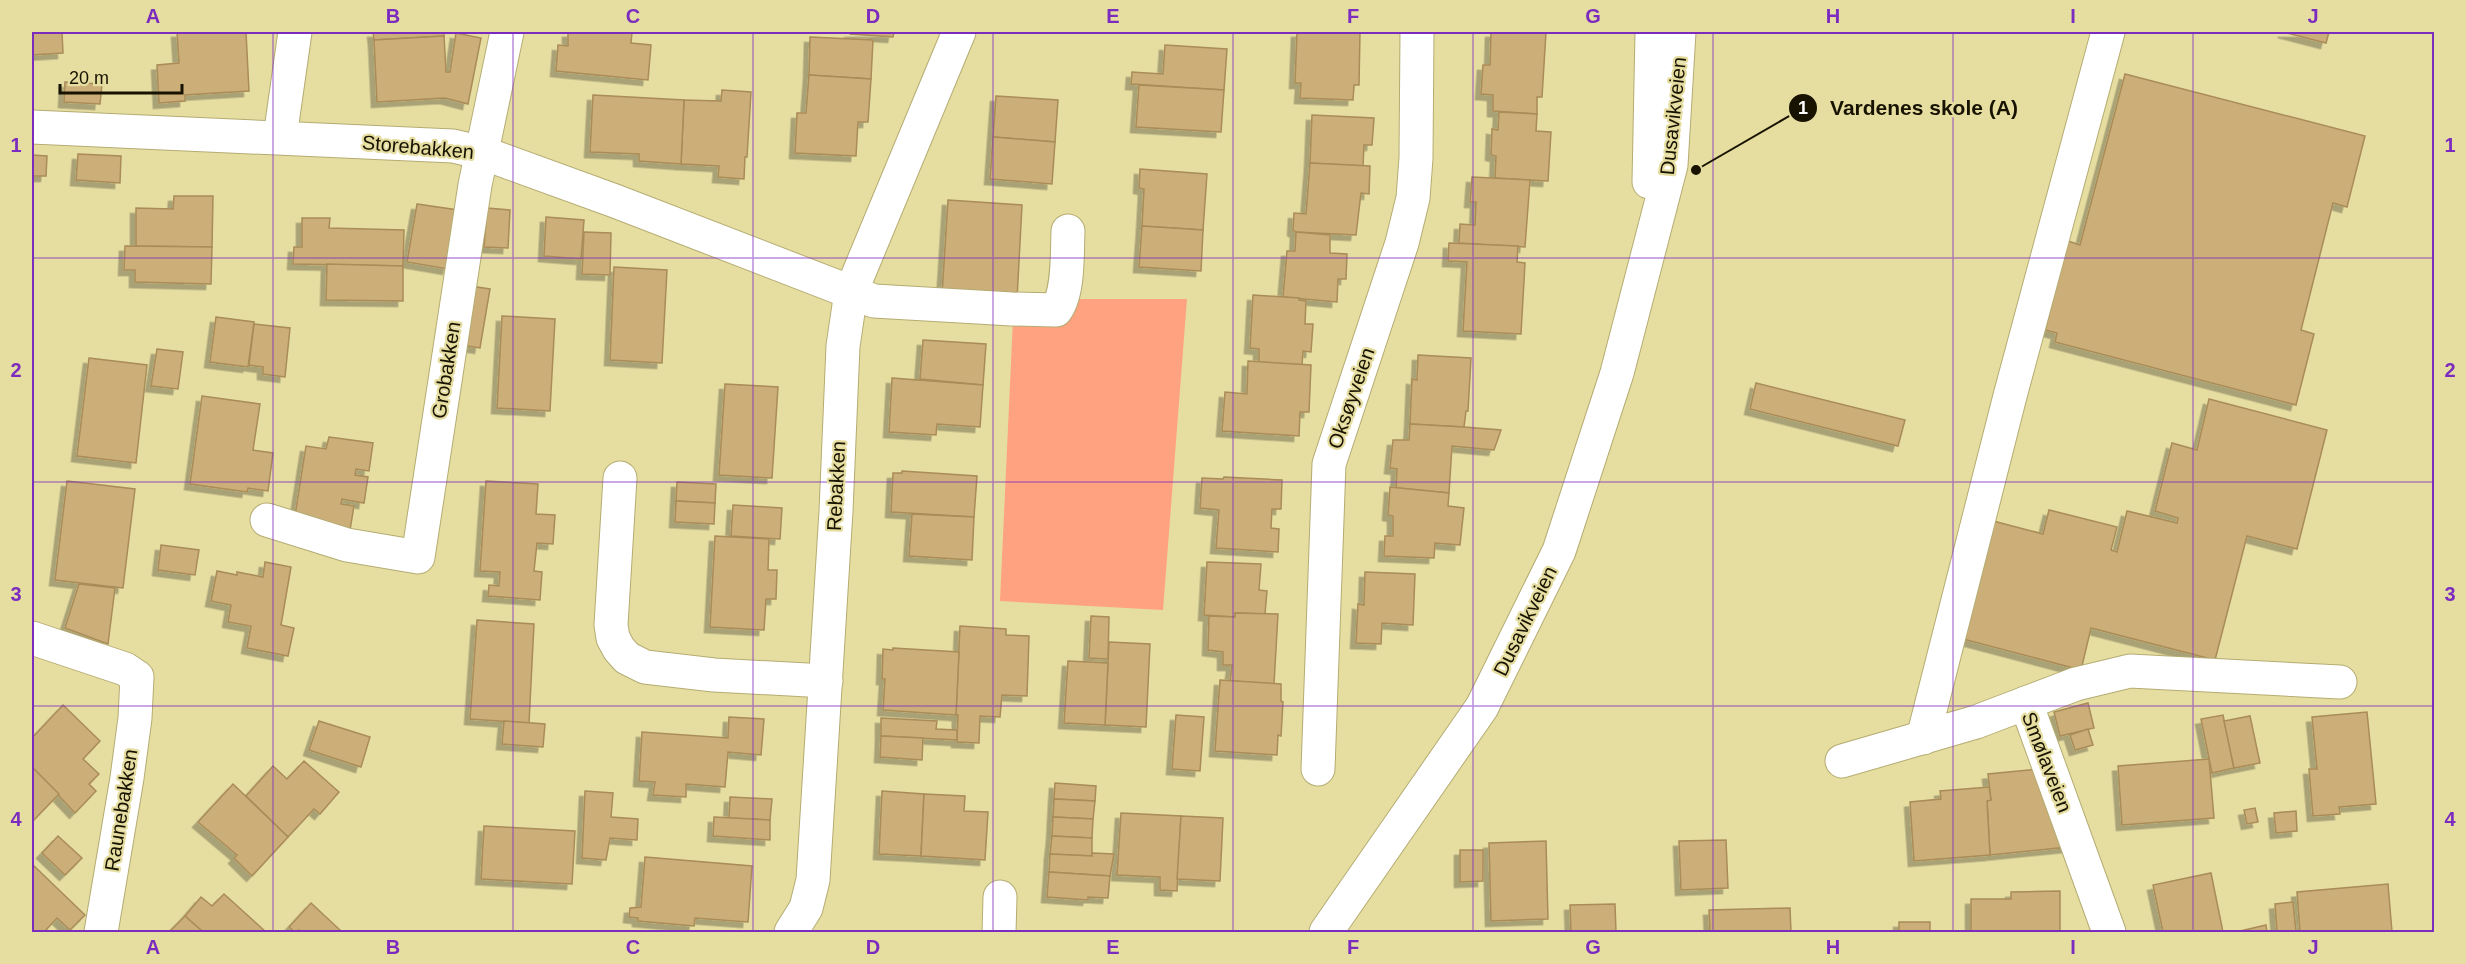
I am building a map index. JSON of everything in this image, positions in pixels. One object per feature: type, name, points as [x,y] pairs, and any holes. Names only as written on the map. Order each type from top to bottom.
[{"type":"street","points":[[280,137],[295,32]]},
{"type":"street","name":"Grobakken","points":[[267,520],[347,545],[418,557],[463,260],[507,32]]},
{"type":"street","name":"Rebakken","points":[[790,933],[806,908],[813,880],[826,681],[843,346],[851,292],[959,32]]},
{"type":"street","name":"Oksøyveien","points":[[1318,769],[1329,464],[1402,243],[1413,198],[1416,158],[1417,32]]},
{"type":"street","name":"Dusavikveien","points":[[1643,270],[1649,173],[1652,32]]},
{"type":"street","name":"Dusavikveien","points":[[1326,933],[1482,707],[1559,551],[1617,373],[1671,165],[1679,32]]},
{"type":"street","points":[[1923,738],[2013,384],[2108,32]]},
{"type":"street","name":"Storebakken","points":[[32,127],[453,146],[483,153],[677,224],[851,292]]},
{"type":"street","points":[[851,292],[874,301],[1056,310],[1061,304],[1065,280],[1068,231]]},
{"type":"street","points":[[620,478],[611,625],[613,638],[627,658],[645,668],[674,672],[826,681]]},
{"type":"street","name":"Raunebakken","points":[[32,638],[133,672],[137,677],[127,778],[101,933]]},
{"type":"street","points":[[2026,703],[2076,684],[2130,671],[2340,682]]},
{"type":"street","name":"Smølaveien","points":[[1842,761],[1976,722],[2026,703],[2109,933]]},
{"type":"street","points":[[999,933],[1000,897]]},
{"type":"shaded area","points":[[1079,299],[1187,299],[1163,610],[1000,601],[1013,319],[1068,320]]},
{"type":"building","points":[[32,32],[62,32],[63,53],[32,55]]},
{"type":"building","points":[[177,32],[246,32],[249,91],[185,95],[185,101],[159,103],[157,65],[179,63]]},
{"type":"building","points":[[373,32],[444,32],[444,36],[374,40]]},
{"type":"building","points":[[568,32],[632,32],[631,43],[651,45],[648,80],[556,71],[558,45],[568,46]]},
{"type":"building","points":[[850,32],[894,32],[893,37],[850,34]]},
{"type":"building","points":[[1297,32],[1360,32],[1359,85],[1354,85],[1353,100],[1300,98],[1301,83],[1295,83]]},
{"type":"building","points":[[1491,32],[1546,32],[1542,97],[1537,97],[1537,114],[1493,111],[1493,95],[1481,94],[1483,65],[1490,65]]},
{"type":"building","points":[[2283,32],[2329,32],[2326,43]]},
{"type":"building","points":[[456,33],[481,38],[468,104],[445,98],[377,102],[374,40],[444,36],[446,72],[450,72]]},
{"type":"building","points":[[810,37],[873,40],[871,79],[809,75]]},
{"type":"building","points":[[1165,45],[1227,49],[1224,90],[1131,84],[1132,72],[1163,74]]},
{"type":"building","points":[[2125,74],[2365,136],[2347,207],[2333,203],[2301,330],[2314,334],[2296,405],[2055,342],[2057,333],[2045,330],[2068,241],[2080,245]]},
{"type":"building","points":[[809,75],[871,79],[868,122],[858,122],[856,156],[795,153],[797,113],[806,113]]},
{"type":"building","points":[[65,82],[102,84],[100,104],[64,102]]},
{"type":"building","points":[[1139,85],[1224,90],[1221,132],[1136,127]]},
{"type":"building","points":[[722,90],[751,92],[744,179],[718,177],[719,166],[681,164],[684,100],[721,101]]},
{"type":"building","points":[[593,95],[684,100],[681,164],[639,161],[639,154],[590,152]]},
{"type":"building","points":[[996,96],[1058,100],[1055,142],[993,137]]},
{"type":"building","points":[[1499,112],[1537,114],[1536,131],[1551,132],[1548,181],[1495,178],[1496,156],[1491,155],[1492,129],[1498,130]]},
{"type":"building","points":[[1312,115],[1374,118],[1372,145],[1364,145],[1363,166],[1310,163]]},
{"type":"building","points":[[993,137],[1055,142],[1052,184],[990,179]]},
{"type":"building","points":[[78,154],[121,156],[120,183],[76,180]]},
{"type":"building","points":[[32,155],[47,156],[46,176],[32,176]]},
{"type":"building","points":[[1310,163],[1370,166],[1369,194],[1361,193],[1356,235],[1293,230],[1294,213],[1306,214]]},
{"type":"building","points":[[1140,169],[1207,174],[1203,230],[1142,226],[1144,189],[1139,188]]},
{"type":"building","points":[[1472,177],[1530,180],[1525,247],[1459,243],[1460,224],[1475,225],[1476,202],[1470,202]]},
{"type":"building","points":[[174,196],[213,196],[212,247],[136,246],[136,208],[173,209]]},
{"type":"building","points":[[948,200],[1022,205],[1017,299],[942,295]]},
{"type":"building","points":[[417,204],[458,210],[448,269],[407,262]]},
{"type":"building","points":[[487,208],[510,210],[508,248],[484,247]]},
{"type":"building","points":[[546,217],[584,220],[581,259],[544,256]]},
{"type":"building","points":[[302,218],[330,218],[329,228],[404,230],[403,266],[293,264],[294,247],[302,247]]},
{"type":"building","points":[[1142,226],[1203,230],[1201,271],[1139,267]]},
{"type":"building","points":[[584,232],[611,233],[610,275],[582,274]]},
{"type":"building","points":[[1296,232],[1330,235],[1330,253],[1347,254],[1346,279],[1338,279],[1337,302],[1283,297],[1287,251],[1295,251]]},
{"type":"building","points":[[1449,243],[1518,246],[1517,262],[1525,263],[1521,334],[1463,331],[1467,262],[1448,261]]},
{"type":"building","points":[[125,246],[212,247],[211,284],[135,282],[135,270],[124,270]]},
{"type":"building","points":[[327,264],[403,266],[403,301],[326,300]]},
{"type":"building","points":[[614,267],[667,270],[662,363],[610,360]]},
{"type":"building","points":[[470,286],[490,289],[480,348],[461,345]]},
{"type":"building","points":[[1253,295],[1299,298],[1299,300],[1306,301],[1305,324],[1313,324],[1311,352],[1303,351],[1302,365],[1259,362],[1259,349],[1250,348]]},
{"type":"building","points":[[502,316],[555,319],[550,411],[497,408]]},
{"type":"building","points":[[216,317],[254,322],[248,367],[210,362]]},
{"type":"building","points":[[254,324],[290,328],[285,377],[263,374],[263,367],[249,365]]},
{"type":"building","points":[[923,340],[986,344],[983,385],[920,379]]},
{"type":"building","points":[[157,349],[183,352],[178,389],[151,386]]},
{"type":"building","points":[[1418,355],[1471,358],[1468,411],[1466,411],[1464,427],[1410,424],[1412,379],[1417,380]]},
{"type":"building","points":[[89,358],[147,365],[136,463],[77,456]]},
{"type":"building","points":[[1248,361],[1311,365],[1309,412],[1300,412],[1299,436],[1222,431],[1225,392],[1247,394]]},
{"type":"building","points":[[892,378],[983,385],[980,427],[937,424],[936,435],[889,432]]},
{"type":"building","points":[[1756,383],[1905,420],[1898,446],[1750,409]]},
{"type":"building","points":[[725,384],[778,387],[772,478],[719,475]]},
{"type":"building","points":[[202,396],[260,404],[253,450],[273,453],[268,491],[248,488],[247,492],[190,484]]},
{"type":"building","points":[[2209,399],[2327,430],[2297,549],[2247,536],[2215,660],[2091,628],[2081,670],[1963,639],[1993,521],[2043,534],[2049,510],[2117,527],[2111,550],[2117,552],[2127,511],[2177,523],[2178,518],[2155,511],[2172,443],[2197,450]]},
{"type":"building","points":[[1410,424],[1501,430],[1494,450],[1452,446],[1449,493],[1396,488],[1397,469],[1390,468],[1393,440],[1409,440]]},
{"type":"building","points":[[329,437],[373,443],[369,471],[356,469],[355,475],[368,477],[364,503],[342,499],[341,504],[354,506],[350,530],[294,522],[306,446],[326,449]]},
{"type":"building","points":[[902,471],[977,476],[974,517],[891,512],[893,473],[902,473]]},
{"type":"building","points":[[1224,477],[1282,480],[1281,509],[1272,509],[1271,528],[1279,529],[1278,552],[1216,548],[1219,510],[1200,508],[1202,478],[1223,479]]},
{"type":"building","points":[[67,481],[135,489],[123,588],[55,580]]},
{"type":"building","points":[[486,481],[538,484],[536,514],[555,515],[553,544],[537,543],[534,571],[542,572],[540,600],[488,596],[489,585],[499,586],[500,572],[480,571]]},
{"type":"building","points":[[677,482],[716,484],[715,503],[676,501]]},
{"type":"building","points":[[1390,487],[1449,493],[1448,506],[1464,508],[1460,545],[1435,543],[1434,558],[1384,556],[1385,536],[1393,536],[1393,516],[1388,515]]},
{"type":"building","points":[[676,501],[715,503],[714,524],[675,522]]},
{"type":"building","points":[[733,505],[782,508],[780,539],[731,536]]},
{"type":"building","points":[[912,514],[974,517],[972,560],[909,556]]},
{"type":"building","points":[[715,536],[769,539],[768,570],[777,570],[776,599],[766,599],[764,630],[710,627]]},
{"type":"building","points":[[161,545],[199,550],[195,575],[158,570]]},
{"type":"building","points":[[265,562],[291,567],[281,625],[294,628],[288,656],[247,648],[251,626],[228,622],[231,605],[211,601],[217,571],[263,577]]},
{"type":"building","points":[[1207,562],[1261,564],[1259,590],[1267,591],[1265,614],[1235,613],[1235,617],[1204,615]]},
{"type":"building","points":[[1365,572],[1415,574],[1413,625],[1382,623],[1381,644],[1356,643],[1358,604],[1364,605]]},
{"type":"building","points":[[79,584],[115,588],[108,644],[65,628]]},
{"type":"building","points":[[1235,613],[1278,614],[1274,684],[1230,681],[1232,665],[1223,665],[1223,652],[1208,650],[1209,616],[1235,617]]},
{"type":"building","points":[[1091,616],[1109,617],[1108,659],[1089,658]]},
{"type":"building","points":[[477,620],[534,624],[529,723],[470,719]]},
{"type":"building","points":[[960,626],[1006,629],[1006,635],[1029,636],[1027,696],[1002,695],[1000,717],[980,716],[979,743],[957,742]]},
{"type":"building","points":[[1109,642],[1150,644],[1146,727],[1105,725]]},
{"type":"building","points":[[893,648],[959,652],[956,715],[883,710],[885,679],[882,679],[883,649],[893,650]]},
{"type":"building","points":[[1068,661],[1108,663],[1105,725],[1064,723]]},
{"type":"building","points":[[1220,680],[1281,684],[1281,701],[1283,702],[1281,736],[1278,735],[1277,755],[1215,751]]},
{"type":"building","points":[[2088,703],[2094,728],[2060,736],[2054,712]]},
{"type":"building","points":[[63,705],[100,741],[83,759],[99,774],[89,784],[96,791],[75,813],[32,767],[32,738]]},
{"type":"building","points":[[2367,712],[2376,804],[2339,807],[2340,814],[2313,816],[2309,769],[2317,769],[2312,717]]},
{"type":"building","points":[[1176,715],[1204,717],[1200,771],[1172,769]]},
{"type":"building","points":[[2223,715],[2234,768],[2212,773],[2201,719]]},
{"type":"building","points":[[2250,716],[2260,763],[2234,768],[2224,721]]},
{"type":"building","points":[[729,717],[764,719],[761,755],[728,752],[725,787],[686,784],[686,797],[653,795],[655,782],[639,781],[642,732],[728,738]]},
{"type":"building","points":[[881,718],[937,721],[936,729],[957,730],[957,740],[881,736]]},
{"type":"building","points":[[319,721],[370,737],[361,767],[309,750]]},
{"type":"building","points":[[504,721],[545,724],[543,747],[502,744]]},
{"type":"building","points":[[2088,729],[2093,745],[2075,750],[2070,735]]},
{"type":"building","points":[[881,736],[923,738],[922,760],[880,757]]},
{"type":"building","points":[[2209,759],[2214,818],[2122,825],[2118,766]]},
{"type":"building","points":[[304,761],[339,792],[320,814],[314,809],[288,837],[246,796],[273,766],[287,779]]},
{"type":"building","points":[[32,767],[59,794],[32,822]]},
{"type":"building","points":[[2039,769],[2068,847],[1990,855],[1987,801],[1991,800],[1988,774]]},
{"type":"building","points":[[1055,783],[1096,786],[1095,801],[1054,799]]},
{"type":"building","points":[[233,784],[288,837],[252,876],[234,858],[237,855],[198,822]]},
{"type":"building","points":[[1989,787],[1991,800],[1987,801],[1990,855],[1914,861],[1910,802],[1941,799],[1940,791]]},
{"type":"building","points":[[585,791],[613,793],[611,817],[638,819],[637,840],[610,838],[606,860],[582,858]]},
{"type":"building","points":[[882,791],[924,794],[921,856],[879,854]]},
{"type":"building","points":[[924,794],[965,796],[964,811],[988,812],[985,860],[921,856]]},
{"type":"building","points":[[730,797],[772,799],[770,820],[729,818]]},
{"type":"building","points":[[1054,799],[1095,801],[1093,819],[1053,817]]},
{"type":"building","points":[[2255,808],[2258,822],[2247,824],[2244,810]]},
{"type":"building","points":[[2296,811],[2297,831],[2276,833],[2274,813]]},
{"type":"building","points":[[1121,813],[1181,816],[1177,891],[1160,890],[1160,877],[1117,875]]},
{"type":"building","points":[[1181,816],[1223,818],[1220,881],[1177,879]]},
{"type":"building","points":[[714,817],[770,820],[770,840],[713,836]]},
{"type":"building","points":[[1053,817],[1093,819],[1092,838],[1052,836]]},
{"type":"building","points":[[484,826],[575,831],[572,884],[481,879]]},
{"type":"building","points":[[58,836],[82,858],[65,875],[42,853]]},
{"type":"building","points":[[1052,836],[1092,838],[1092,856],[1050,854]]},
{"type":"building","points":[[1726,840],[1728,888],[1681,890],[1679,841]]},
{"type":"building","points":[[1546,841],[1548,919],[1491,921],[1489,843]]},
{"type":"building","points":[[1460,850],[1483,850],[1483,881],[1460,882]]},
{"type":"building","points":[[1092,853],[1114,854],[1110,876],[1049,872],[1050,854],[1092,856]]},
{"type":"building","points":[[645,857],[752,866],[748,922],[695,918],[694,926],[638,921],[638,918],[629,917],[630,908],[641,907]]},
{"type":"building","points":[[32,864],[85,915],[70,930],[57,918],[44,932],[32,932]]},
{"type":"building","points":[[1049,872],[1110,876],[1108,898],[1088,897],[1088,900],[1047,897]]},
{"type":"building","points":[[2211,873],[2223,932],[2163,932],[2153,885]]},
{"type":"building","points":[[2388,884],[2392,932],[2300,932],[2297,892]]},
{"type":"building","points":[[2060,891],[2060,932],[1971,932],[1971,899],[2011,899],[2011,892]]},
{"type":"building","points":[[224,894],[266,932],[203,932],[185,916],[201,897],[212,906]]},
{"type":"building","points":[[2293,902],[2296,932],[2277,932],[2275,904]]},
{"type":"building","points":[[311,903],[340,932],[301,932],[299,930],[295,932],[289,927]]},
{"type":"building","points":[[1615,904],[1616,932],[1571,932],[1570,905]]},
{"type":"building","points":[[1790,908],[1791,932],[1710,932],[1709,910]]},
{"type":"building","points":[[185,916],[203,932],[169,932]]},
{"type":"building","points":[[1899,922],[1930,922],[1930,932],[1899,932]]},
{"type":"building","points":[[2266,925],[2267,932],[2236,932]]},
{"type":"place","name":"Vardenes skole (A)","points":[[1696,170]]}]
